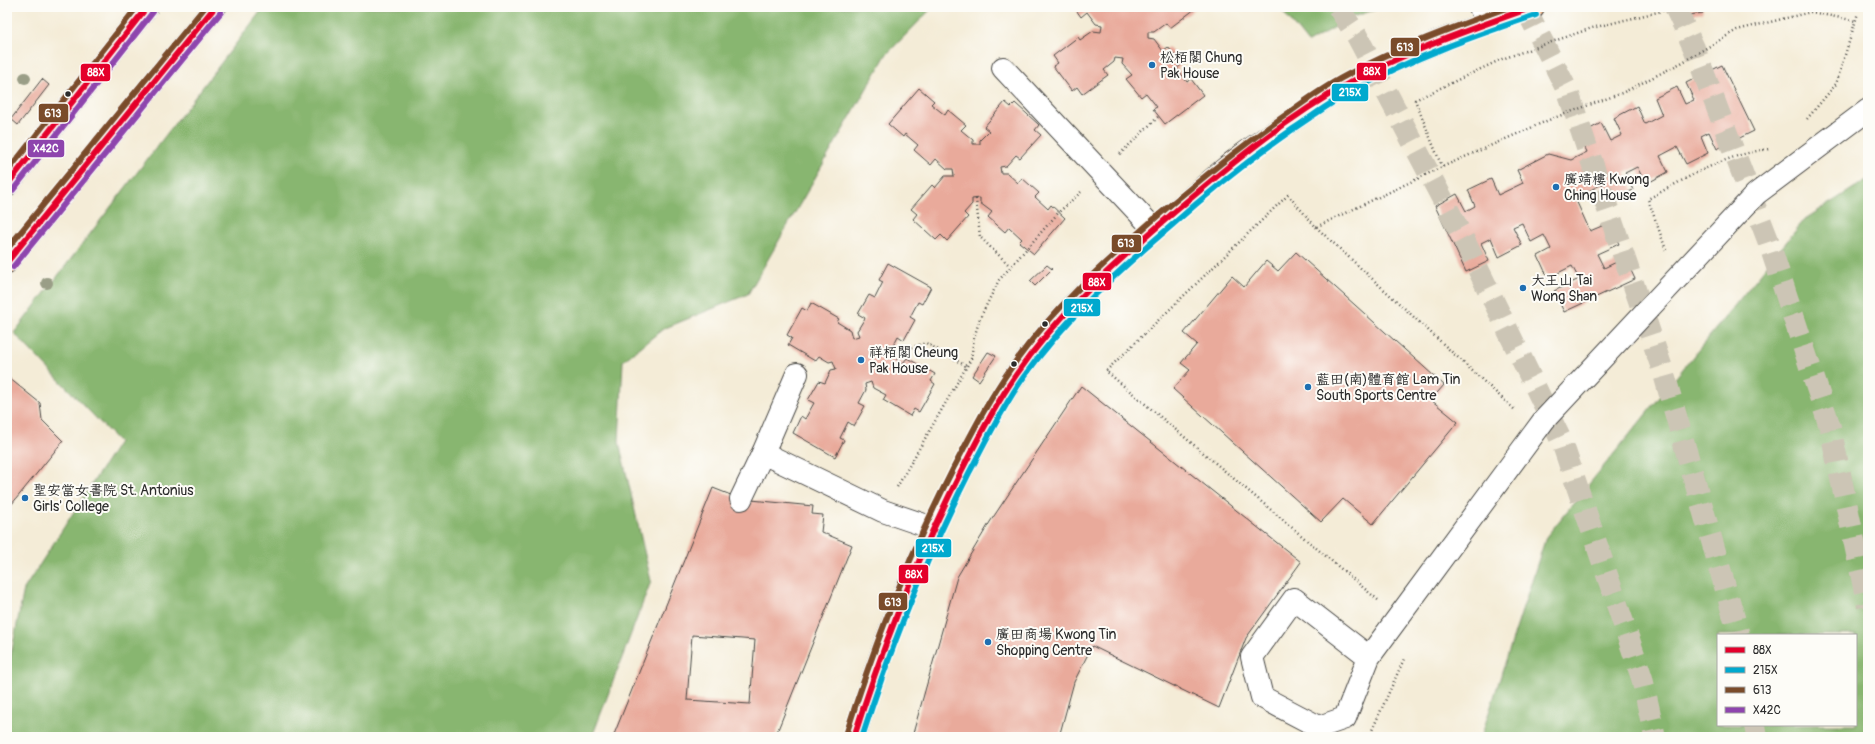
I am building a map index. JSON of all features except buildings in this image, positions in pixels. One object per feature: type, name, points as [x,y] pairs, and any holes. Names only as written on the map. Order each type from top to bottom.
[{"type":"main road","points":[[7,184],[147,7]]},
{"type":"main road","points":[[7,262],[215,7]]},
{"type":"main road","points":[[854,737],[877,665],[933,528],[986,425],[1023,364],[1068,310],[1126,253],[1233,162],[1313,106],[1347,84],[1484,15],[1533,7]]},
{"type":"lane","points":[[1003,68],[1154,230]]},
{"type":"lane","points":[[1370,657],[1294,599],[1252,657],[1262,697],[1319,727],[1345,718],[1370,657],[1544,420],[1756,194],[1868,110]]},
{"type":"lane","points":[[741,499],[796,374]]},
{"type":"lane","points":[[762,453],[883,511],[933,528]]},
{"type":"path","points":[[1442,167],[1415,100],[1502,58],[1592,28],[1678,7]]},
{"type":"path","points":[[1316,227],[1442,167],[1551,119],[1622,93],[1681,63],[1737,30],[1811,12],[1856,21]]},
{"type":"path","points":[[894,492],[971,359],[974,338],[989,298],[1010,266],[1058,212],[1159,116]]},
{"type":"path","points":[[1668,256],[1648,199],[1712,164],[1754,150],[1776,148]]},
{"type":"path","points":[[1381,603],[1106,371],[1288,195],[1316,227],[1521,416]]},
{"type":"path","points":[[976,199],[980,237],[1010,266]]},
{"type":"path","points":[[888,354],[926,343],[966,366]]},
{"type":"path","points":[[1369,737],[1377,720]]},
{"type":"green space","points":[[264,7],[933,7],[886,55],[748,294],[663,329],[623,361],[619,442],[651,581],[592,737],[7,737],[7,675],[24,589],[119,442],[14,333]]},
{"type":"green space","points":[[1279,7],[1384,7],[1352,17],[1308,43]]},
{"type":"green space","points":[[1868,179],[1868,737],[1481,737],[1546,537],[1805,219]]},
{"type":"tunnel","points":[[1338,7],[1357,36],[1464,240],[1562,442],[1642,678],[1655,737]]},
{"type":"tunnel","points":[[1525,7],[1568,92],[1664,374],[1739,634]]},
{"type":"tunnel","points":[[1675,7],[1694,48],[1768,240],[1830,427],[1868,606]]},
{"type":"tunnel","points":[[1755,726],[1757,737]]},
{"type":"transit line","name":"613","points":[[7,172],[137,7]]},
{"type":"transit line","name":"88X","points":[[7,185],[147,7]]},
{"type":"transit line","name":"613","points":[[7,249],[205,7]]},
{"type":"transit line","name":"88X","points":[[7,262],[215,7]]},
{"type":"transit line","name":"613","points":[[846,735],[894,598],[938,499],[954,467],[995,392],[1027,346],[1062,305],[1101,267],[1207,174],[1316,93],[1347,75],[1407,46],[1509,7]]},
{"type":"transit line","name":"88X","points":[[854,737],[902,601],[946,502],[962,470],[1008,386],[1032,353],[1067,312],[1105,274],[1165,220],[1231,165],[1300,113],[1371,71],[1440,41],[1533,7]]},
{"type":"transit line","name":"X42C","points":[[13,190],[153,12]]},
{"type":"transit line","name":"X42C","points":[[13,267],[221,12]]},
{"type":"transit line","name":"215X","points":[[862,737],[897,636],[938,537],[953,505],[994,425],[1015,389],[1056,336],[1111,279],[1215,188],[1277,140],[1330,104],[1376,78],[1420,58],[1536,15]]},
{"type":"place","name":"松栢閣 Chung Pak House","points":[[1152,65]]},
{"type":"place","name":"廣靖樓 Kwong Ching House","points":[[1556,187]]},
{"type":"place","name":"大王山 Tai Wong Shan","points":[[1523,288]]},
{"type":"place","name":"祥栢閣 Cheung Pak House","points":[[861,360]]},
{"type":"place","name":"藍田(南)體育館 Lam Tin South Sports Centre","points":[[1308,387]]},
{"type":"place","name":"聖安當女書院 St. Antonius Girls' College","points":[[25,498]]},
{"type":"place","name":"廣田商場 Kwong Tin Shopping Centre","points":[[988,642]]}]
